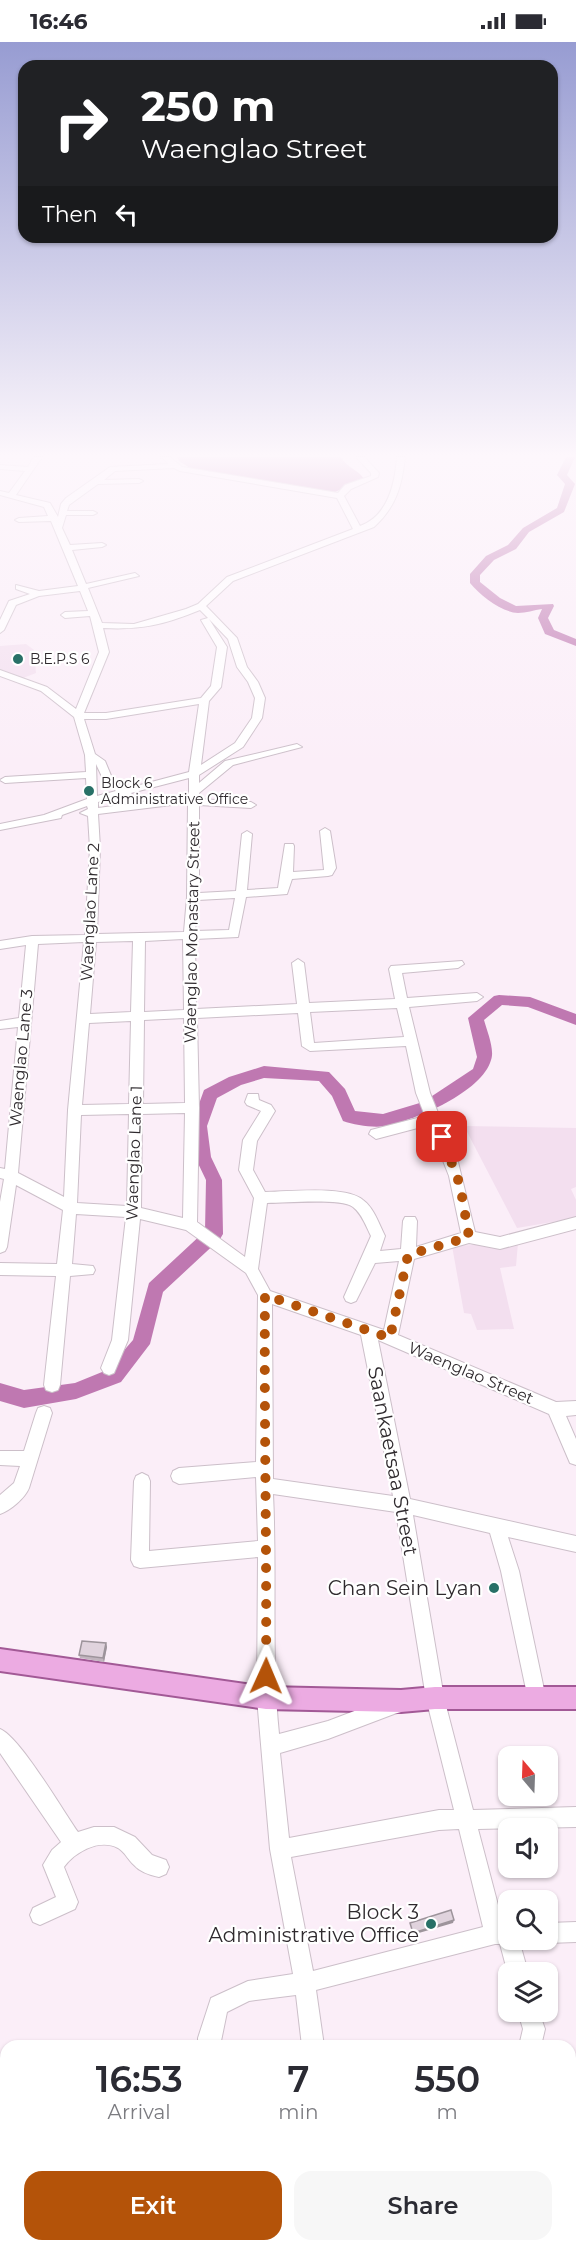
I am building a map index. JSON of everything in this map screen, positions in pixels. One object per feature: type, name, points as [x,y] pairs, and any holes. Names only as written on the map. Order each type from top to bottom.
[{"type":"main road","points":[[0,1660],[266,1698],[400,1701],[435,1698],[576,1698]]},
{"type":"street","points":[[73,560],[98,625],[104,652],[78,716]]},
{"type":"street","points":[[98,625],[134,627],[203,607],[230,579],[279,560]]},
{"type":"street","points":[[0,602],[12,603],[38,594],[135,576]]},
{"type":"street","points":[[19,587],[38,594]]},
{"type":"street","points":[[0,630],[12,603]]},
{"type":"street","points":[[193,798],[204,700],[216,687],[222,647],[203,616],[203,607]]},
{"type":"street","points":[[94,806],[123,793],[194,774],[239,745],[257,718],[260,698],[253,682],[242,667],[232,638],[203,607]]},
{"type":"street","points":[[65,615],[92,613]]},
{"type":"street","points":[[0,674],[44,689],[78,716],[106,716],[204,700]]},
{"type":"street","name":"Waenglao Lane 2","points":[[52,1385],[70,1207],[95,848],[90,755],[78,716]]},
{"type":"street","points":[[193,798],[228,763],[297,747]]},
{"type":"street","points":[[90,755],[100,763],[108,779],[123,793],[143,806]]},
{"type":"street","points":[[5,780],[91,775]]},
{"type":"street","points":[[193,798],[251,805]]},
{"type":"street","name":"Waenglao Monastary Street","points":[[0,827],[94,806],[143,806],[193,798],[193,897],[189,936],[196,1228]]},
{"type":"street","points":[[287,876],[328,873],[330,868],[325,831]]},
{"type":"street","points":[[0,945],[32,940],[234,934],[242,894],[247,834]]},
{"type":"street","points":[[193,897],[283,891],[287,876],[289,846]]},
{"type":"street","name":"Waenglao Lane 1","points":[[109,1368],[120,1340],[134,1212],[139,936]]},
{"type":"street","name":"Waenglao Lane 3","points":[[0,1247],[32,940]]},
{"type":"street","points":[[298,963],[304,1009],[305,1043],[314,1048],[411,1041]]},
{"type":"street","points":[[458,964],[395,969],[423,1094],[460,1185],[469,1237]]},
{"type":"street","points":[[83,1019],[402,1004],[477,998]]},
{"type":"street","points":[[0,1024],[24,1022]]},
{"type":"street","points":[[251,1269],[261,1198],[246,1170],[250,1140],[268,1111],[252,1102],[253,1097]]},
{"type":"street","points":[[75,1110],[192,1108]]},
{"type":"street","points":[[376,1134],[433,1119]]},
{"type":"street","points":[[6,1174],[70,1207],[134,1212],[196,1228],[251,1269],[265,1295],[266,1698],[280,1849],[305,1983],[312,2040]]},
{"type":"street","points":[[261,1198],[342,1198],[355,1202],[365,1212],[378,1236],[351,1297]]},
{"type":"street","points":[[390,1338],[408,1255],[410,1221]]},
{"type":"street","points":[[370,1257],[408,1255],[469,1237],[500,1243],[576,1223]]},
{"type":"street","points":[[0,1269],[88,1270]]},
{"type":"street","name":"Waenglao Street","points":[[265,1295],[390,1338],[555,1409],[576,1408]]},
{"type":"street","name":"Saankaetsaa Street","points":[[368,1330],[403,1505],[435,1698],[468,1820],[498,1912]]},
{"type":"street","points":[[555,1409],[576,1458]]},
{"type":"street","points":[[0,1506],[21,1488],[44,1413]]},
{"type":"street","points":[[0,1458],[30,1459]]},
{"type":"street","points":[[178,1476],[264,1477],[403,1505],[576,1544]]},
{"type":"street","points":[[142,1481],[140,1560],[267,1548]]},
{"type":"street","points":[[497,1527],[510,1571],[537,1699]]},
{"type":"street","points":[[271,1746],[328,1730],[398,1704],[400,1701]]},
{"type":"street","points":[[0,1738],[74,1844]]},
{"type":"street","points":[[280,1849],[439,1820],[576,1817]]},
{"type":"street","points":[[40,1916],[68,1902],[53,1865],[57,1858],[74,1844],[102,1835],[124,1840],[143,1863],[159,1867]]},
{"type":"street","points":[[558,1933],[576,1932]]},
{"type":"street","points":[[208,2040],[218,2005],[248,1991],[305,1983],[498,1938]]},
{"type":"street","points":[[531,2040],[534,2029],[532,2022]]},
{"type":"shaded area","name":"B.E.P.S 6","points":[[26,644],[34,650],[36,673],[18,680],[0,675],[0,646]]},
{"type":"shaded area","points":[[464,1126],[576,1128],[576,1187],[571,1189],[576,1200],[576,1218],[517,1228]]},
{"type":"shaded area","points":[[518,1243],[516,1266],[500,1268],[514,1329],[477,1330],[471,1314],[464,1313],[452,1246]]},
{"type":"building","points":[[82,1641],[106,1643],[103,1658],[79,1655]]},
{"type":"building","name":"Block 3 Administrative Office","points":[[451,1910],[454,1920],[413,1933],[410,1923]]},
{"type":"waterway","points":[[488,560],[475,574],[475,583],[496,600],[514,609],[549,606],[543,618],[549,632],[576,643]]},
{"type":"waterway","points":[[0,1392],[24,1399],[76,1391],[114,1376],[141,1344],[155,1288],[214,1234],[214,1180],[203,1157],[199,1126],[210,1094],[235,1081],[264,1072],[323,1076],[339,1093],[349,1117],[383,1120],[429,1106],[479,1072],[485,1057],[476,1018],[499,1000],[530,1002],[576,1020]]},
{"type":"place","name":"B.E.P.S 6","points":[[18,659]]},
{"type":"place","name":"Block 6 Administrative Office","points":[[89,791]]},
{"type":"place","name":"Chan Sein Lyan","points":[[494,1588]]},
{"type":"place","name":"Block 3 Administrative Office","points":[[431,1924]]},
{"type":"route","points":[[266,1676],[265,1295],[390,1338],[408,1255],[469,1237],[460,1185],[442,1137]]}]
